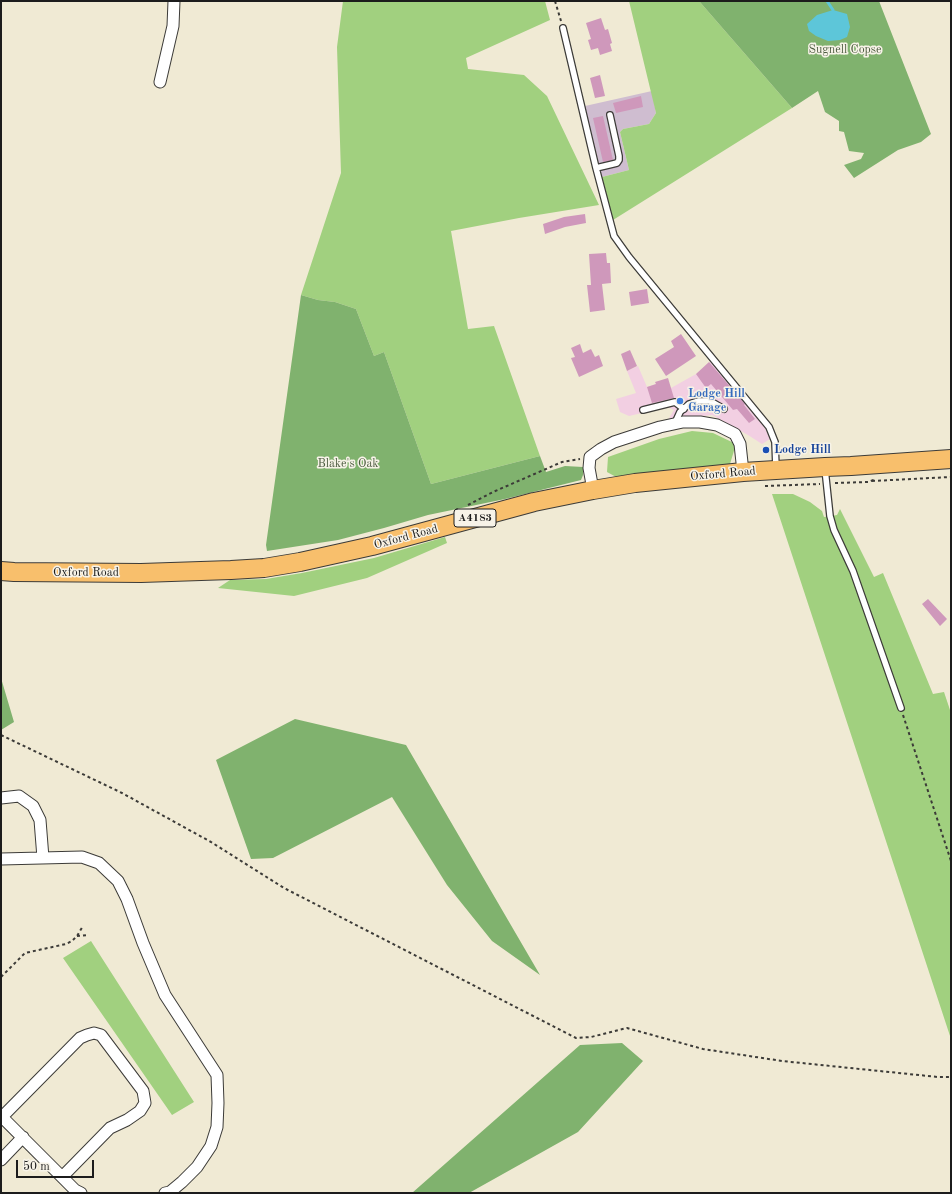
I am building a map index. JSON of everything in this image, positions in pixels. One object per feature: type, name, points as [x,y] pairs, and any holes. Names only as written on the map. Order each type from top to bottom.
[{"type":"main road","name":"Oxford Road","points":[[1,571],[141,573],[264,568],[335,555],[372,546],[534,502],[635,483],[776,470],[826,475],[851,466],[951,459]]},
{"type":"street","points":[[160,82],[173,26],[174,1]]},
{"type":"street","points":[[593,490],[589,468],[590,457],[614,442],[660,427],[684,422],[700,422],[717,425],[735,434],[740,444],[743,472]]},
{"type":"street","points":[[1,798],[19,796],[33,806],[40,820],[43,858]]},
{"type":"street","points":[[1,859],[82,858],[99,863],[118,881],[127,899],[165,995],[217,1075],[217,1127],[211,1146],[197,1167],[170,1192],[165,1193]]},
{"type":"street","points":[[62,1177],[110,1128],[127,1120],[140,1111],[145,1103],[143,1091],[101,1035],[94,1033],[80,1038],[1,1116],[23,1137],[62,1177],[75,1190],[81,1193]]},
{"type":"street","points":[[1,1160],[23,1137]]},
{"type":"lane","points":[[563,28],[596,168],[614,236],[629,257],[768,427],[775,442],[776,470]]},
{"type":"lane","points":[[596,168],[617,163],[618,160],[619,156],[610,115]]},
{"type":"lane","points":[[674,424],[680,412],[690,404],[698,401],[710,401],[724,409]]},
{"type":"lane","points":[[643,410],[675,402],[684,409]]},
{"type":"lane","points":[[826,475],[830,516],[834,530],[853,571],[900,708]]},
{"type":"path","points":[[555,1],[563,28]]},
{"type":"path","points":[[465,506],[562,462],[590,457]]},
{"type":"path","points":[[826,475],[852,482]]},
{"type":"path","points":[[868,482],[951,477]]},
{"type":"path","points":[[900,708],[951,861]]},
{"type":"path","points":[[1,735],[122,793],[210,842],[284,888],[576,1038],[591,1038],[626,1028],[710,1050],[782,1061],[938,1077],[951,1077]]},
{"type":"path","points":[[1,976],[25,953],[66,944],[77,936],[83,926]]},
{"type":"path","points":[[77,936],[88,935]]},
{"type":"shaded area","points":[[652,91],[656,113],[649,124],[623,129],[620,132],[629,170],[602,177],[585,106]]},
{"type":"shaded area","name":"Lodge Hill Garage","points":[[711,361],[764,426],[770,439],[762,444],[712,415],[668,420],[674,410],[668,407],[629,416],[620,412],[616,399],[636,393],[627,371],[638,366],[647,387],[656,384],[671,388],[696,374]]},
{"type":"green space","points":[[343,1],[545,1],[550,20],[466,58],[468,69],[524,75],[547,96],[599,205],[451,231],[468,329],[494,326],[540,456],[431,484],[384,352],[374,356],[356,309],[335,302],[318,300],[301,295],[341,173],[337,47]]},
{"type":"green space","points":[[629,1],[699,1],[792,108],[613,220],[602,177],[629,170],[620,132],[623,129],[649,124],[656,113]]},
{"type":"green space","name":"Sugnell Copse","points":[[699,1],[879,1],[931,134],[921,142],[898,150],[854,178],[844,165],[861,159],[864,153],[849,151],[844,132],[839,131],[839,121],[825,112],[818,91],[792,108]]},
{"type":"green space","name":"Blake's Oak","points":[[301,295],[318,300],[335,302],[356,309],[374,356],[384,352],[431,484],[540,456],[546,472],[565,466],[583,467],[583,475],[581,480],[505,499],[428,515],[338,540],[267,551],[266,545]]},
{"type":"green space","points":[[692,431],[713,433],[736,444],[730,464],[618,478],[607,472],[608,457],[659,439]]},
{"type":"green space","points":[[772,494],[793,494],[810,502],[822,511],[824,517],[837,515],[840,509],[874,577],[883,573],[933,694],[944,692],[951,713],[951,1039]]},
{"type":"green space","points":[[445,537],[447,543],[367,578],[294,596],[218,588],[230,580],[266,579],[302,573],[374,558]]},
{"type":"green space","points":[[1,678],[14,722],[1,730]]},
{"type":"green space","points":[[295,719],[406,745],[540,975],[492,941],[447,885],[392,797],[273,858],[251,859],[216,760]]},
{"type":"green space","points":[[91,941],[194,1102],[172,1115],[63,958]]},
{"type":"green space","points":[[622,1043],[643,1061],[578,1132],[469,1193],[412,1193],[580,1045]]},
{"type":"water","points":[[833,10],[847,14],[850,27],[847,37],[840,40],[828,41],[809,31],[807,24],[817,15]]},
{"type":"building","points":[[601,18],[605,30],[608,29],[612,43],[610,44],[612,51],[600,55],[598,48],[591,50],[588,40],[591,39],[586,23]]},
{"type":"building","points":[[600,75],[605,96],[595,98],[590,78]]},
{"type":"building","points":[[641,96],[643,107],[616,113],[613,103]]},
{"type":"building","points":[[603,116],[613,160],[603,162],[593,118]]},
{"type":"building","points":[[585,214],[586,223],[565,227],[545,234],[543,224],[564,217]]},
{"type":"building","points":[[606,253],[607,263],[610,263],[611,283],[602,284],[605,310],[590,312],[587,285],[591,285],[589,254]]},
{"type":"building","points":[[647,289],[649,303],[631,306],[629,292]]},
{"type":"building","points":[[681,334],[696,356],[666,376],[655,359],[674,347],[671,341]]},
{"type":"building","points":[[580,344],[583,353],[591,349],[595,357],[599,355],[603,366],[579,377],[571,358],[575,357],[571,348]]},
{"type":"building","points":[[630,350],[637,366],[627,371],[621,354]]},
{"type":"building","points":[[709,362],[745,404],[744,405],[755,419],[749,423],[737,409],[733,410],[711,384],[706,388],[696,374]]},
{"type":"building","points":[[668,378],[674,398],[652,403],[647,387],[656,384],[655,382]]},
{"type":"building","points":[[928,599],[947,619],[940,626],[922,604]]},
{"type":"waterway","points":[[827,1],[833,10]]},
{"type":"place","name":"Lodge Hill Garage","points":[[680,401]]},
{"type":"place","name":"Lodge Hill","points":[[766,450]]}]
